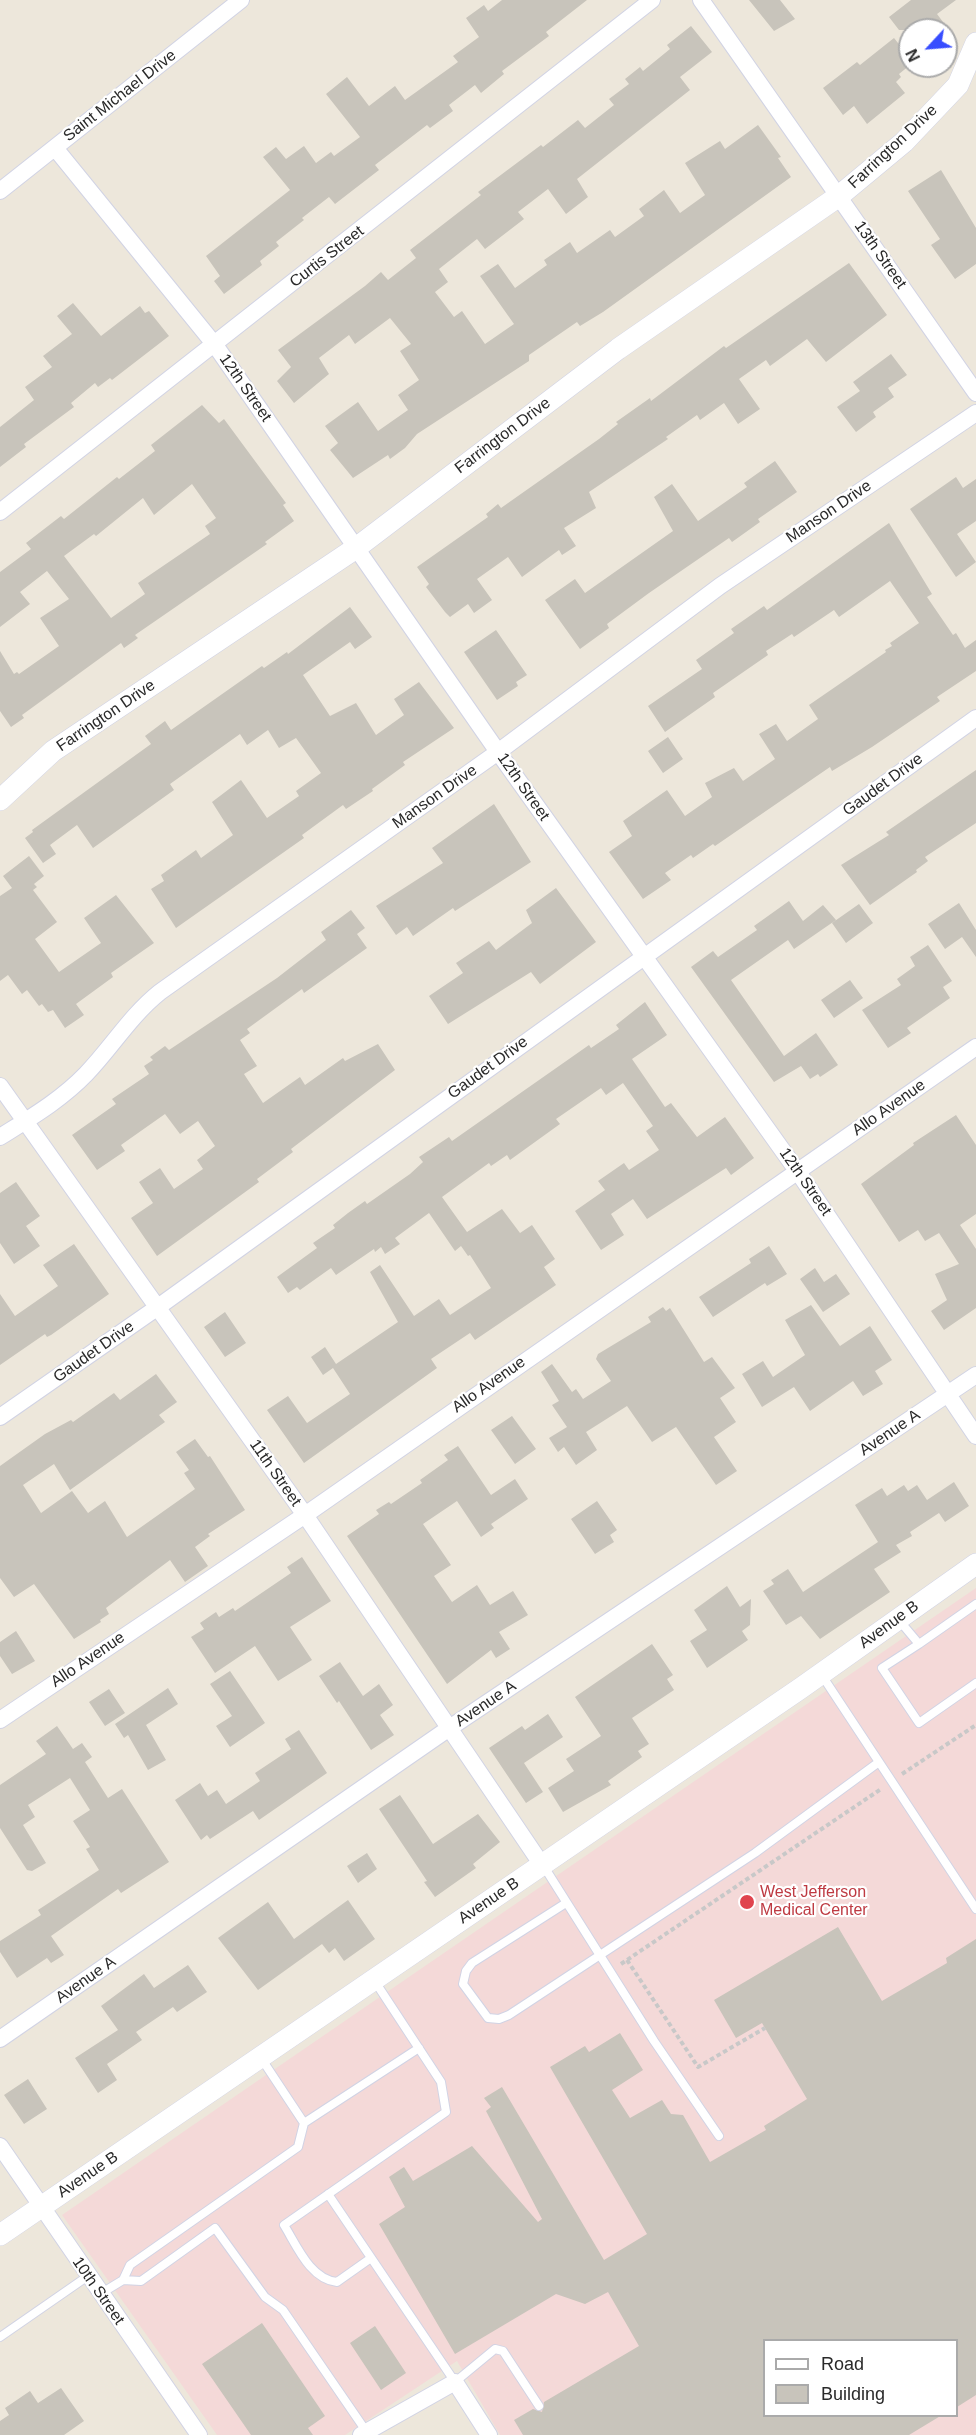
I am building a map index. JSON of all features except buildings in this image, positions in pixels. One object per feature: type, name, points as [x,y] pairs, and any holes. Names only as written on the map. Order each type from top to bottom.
[{"type":"street","name":"Saint Michael Drive","points":[[0,191],[241,0]]},
{"type":"street","name":"Curtis Street","points":[[0,512],[652,0]]},
{"type":"street","name":"13th Street","points":[[701,0],[976,393]]},
{"type":"street","name":"Farrington Drive","points":[[0,800],[53,751],[356,548],[618,348],[804,223],[839,196],[904,142],[958,85],[976,43]]},
{"type":"street","name":"12th Street","points":[[54,148],[215,345],[498,752],[798,1172],[976,1436]]},
{"type":"street","name":"Manson Drive","points":[[0,1137],[67,1092],[86,1075],[137,1011],[160,992],[498,752],[720,586],[976,413]]},
{"type":"street","name":"Gaudet Drive","points":[[0,1417],[159,1307],[976,718]]},
{"type":"street","name":"Allo Avenue","points":[[0,1720],[305,1515],[976,1047]]},
{"type":"street","name":"11th Street","points":[[0,1086],[305,1515],[542,1865]]},
{"type":"street","name":"Avenue A","points":[[0,2039],[448,1729],[976,1375]]},
{"type":"street","name":"Avenue B","points":[[0,2235],[821,1674],[976,1564]]},
{"type":"street","name":"10th Street","points":[[0,2146],[199,2435]]},
{"type":"street","points":[[364,2433],[448,2386],[489,2435]]},
{"type":"lane","points":[[976,1604],[882,1668],[919,1724],[976,1683]]},
{"type":"lane","points":[[897,1618],[919,1644]]},
{"type":"lane","points":[[821,1674],[976,1909]]},
{"type":"lane","points":[[566,1903],[472,1964],[466,1971],[463,1984],[488,2018],[499,2019],[509,2015],[754,1853],[879,1762]]},
{"type":"lane","points":[[542,1865],[719,2136]]},
{"type":"lane","points":[[371,2258],[337,2282],[317,2276],[284,2225],[446,2112],[441,2082],[374,1980]]},
{"type":"lane","points":[[100,2294],[123,2280],[130,2265],[298,2147],[304,2123],[419,2048]]},
{"type":"lane","points":[[261,2057],[304,2123]]},
{"type":"lane","points":[[328,2194],[371,2258],[448,2386],[495,2349],[503,2351],[539,2406]]},
{"type":"lane","points":[[123,2280],[141,2281],[215,2228],[265,2296],[284,2310],[364,2433]]},
{"type":"lane","points":[[0,2337],[88,2276]]},
{"type":"path","points":[[610,1972],[976,1725]]},
{"type":"path","points":[[627,1960],[698,2067],[765,2028]]},
{"type":"shaded area","name":"West Jefferson Medical Center","points":[[976,1588],[976,2435],[500,2435],[457,2361],[345,2435],[217,2435],[62,2215]]},
{"type":"place","name":"West Jefferson Medical Center","points":[[747,1902]]}]
